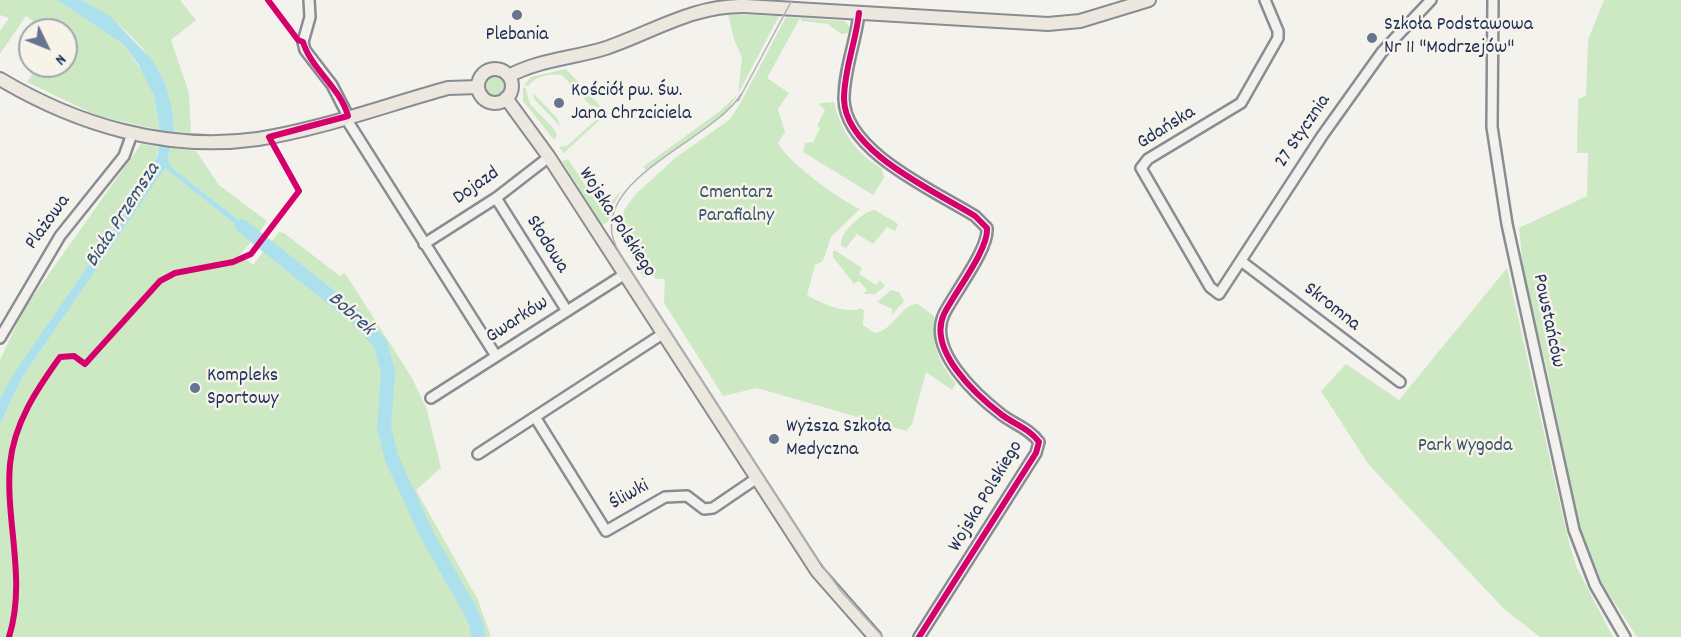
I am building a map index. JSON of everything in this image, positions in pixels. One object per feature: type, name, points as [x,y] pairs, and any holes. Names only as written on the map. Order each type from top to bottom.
[{"type":"main road","points":[[509,76],[523,69],[607,47],[699,11],[731,5],[773,4],[859,13],[1048,24],[1080,21],[1149,0]]},
{"type":"main road","points":[[489,69],[500,69],[509,76],[512,88],[506,98],[496,103],[486,100],[478,87],[481,76],[489,69]]},
{"type":"main road","points":[[0,79],[61,111],[132,134],[194,142],[262,138],[448,88],[478,87]]},
{"type":"main road","name":"Wojska Polskiego","points":[[506,98],[549,157],[824,580],[875,637]]},
{"type":"street","points":[[309,0],[310,17],[303,42],[305,50],[332,85],[346,116],[496,357]]},
{"type":"street","name":"Gdańska","points":[[1219,294],[1210,287],[1141,168],[1148,159],[1241,102],[1278,38],[1278,31],[1265,0]]},
{"type":"street","name":"27 Stycznia","points":[[1219,294],[1322,136],[1382,52],[1431,0]]},
{"type":"street","name":"Powstańców","points":[[1493,0],[1492,127],[1507,224],[1574,530],[1595,585],[1625,637]]},
{"type":"street","name":"Wojska Polskiego","points":[[859,13],[844,101],[850,122],[860,140],[875,153],[984,223],[987,238],[943,318],[944,350],[965,379],[992,407],[1032,434],[1039,442],[1036,453],[919,637]]},
{"type":"street","name":"Plażowa","points":[[0,338],[60,236],[126,153],[132,134]]},
{"type":"street","name":"Dojazd","points":[[424,244],[496,198],[549,157]]},
{"type":"street","name":"Słodowa","points":[[496,198],[567,311]]},
{"type":"street","name":"Skromna","points":[[1241,261],[1400,382]]},
{"type":"street","name":"Gwarków","points":[[431,398],[625,274]]},
{"type":"street","points":[[478,454],[664,333]]},
{"type":"street","name":"Śliwki","points":[[535,417],[606,531],[665,497],[687,496],[704,509],[713,508],[757,478]]},
{"type":"green space","points":[[0,0],[57,0],[124,45],[147,79],[154,96],[160,130],[98,116],[27,82],[30,78],[78,78],[78,18],[29,18],[26,16],[18,18],[18,28],[0,54],[0,31],[9,18],[0,15]]},
{"type":"green space","points":[[82,0],[180,0],[196,20],[171,40],[189,93],[191,133],[174,131],[165,88],[146,53],[118,24]]},
{"type":"green space","points":[[1604,0],[1681,0],[1681,637],[1637,637],[1604,587],[1580,530],[1545,361],[1524,278],[1519,228],[1587,196],[1588,153],[1577,153],[1578,99],[1586,96],[1588,40]]},
{"type":"green space","points":[[728,14],[779,16],[738,94],[742,57],[734,40]]},
{"type":"green space","name":"Cmentarz Parafialny","points":[[786,17],[845,21],[850,28],[848,33],[841,34],[828,24],[802,21],[800,18],[767,78],[789,93],[778,109],[785,132],[778,143],[783,151],[815,180],[860,209],[831,237],[823,261],[815,265],[807,295],[842,309],[861,308],[864,311],[863,325],[874,333],[886,328],[907,308],[918,304],[934,316],[937,353],[956,384],[952,390],[926,372],[912,424],[906,431],[757,388],[723,396],[664,303],[665,279],[656,279],[653,274],[644,278],[624,245],[621,229],[624,210],[635,195],[675,158],[729,120],[740,104]]},
{"type":"green space","points":[[566,69],[602,108],[590,105],[562,75],[544,76],[528,86],[524,85],[531,77]]},
{"type":"green space","points":[[495,74],[503,77],[506,85],[503,93],[495,96],[487,93],[484,85],[487,77]]},
{"type":"green space","points":[[523,87],[526,89],[530,104],[555,130],[557,135],[554,140],[523,101]]},
{"type":"green space","points":[[533,93],[557,118],[561,127],[534,99]]},
{"type":"green space","points":[[738,94],[724,115],[646,170],[643,167],[720,111]]},
{"type":"green space","points":[[834,102],[841,123],[851,141],[864,156],[882,169],[884,178],[873,195],[803,152],[805,143],[813,142],[820,128],[817,126],[825,110],[819,105]]},
{"type":"green space","points":[[600,116],[602,118],[564,153],[559,147],[567,146]]},
{"type":"green space","points":[[141,144],[159,147],[156,162],[0,399],[0,360],[24,309]]},
{"type":"green space","points":[[171,148],[196,151],[219,185],[267,221],[258,235],[171,167],[168,160]]},
{"type":"green space","points":[[568,159],[602,211],[621,191],[608,222],[602,225],[562,161]]},
{"type":"green space","points":[[165,167],[254,239],[240,254],[253,265],[279,232],[284,233],[340,276],[345,273],[412,378],[427,410],[441,468],[416,490],[478,600],[491,637],[0,637],[0,424],[22,378]]},
{"type":"green space","points":[[875,210],[898,224],[895,231],[887,227],[873,244],[857,234],[846,248],[841,246],[843,235],[852,224],[864,214]]},
{"type":"green space","points":[[833,251],[862,268],[859,274],[876,285],[880,280],[885,286],[875,294],[863,294],[867,290],[859,281],[854,284],[833,257]]},
{"type":"green space","name":"Park Wygoda","points":[[1507,268],[1568,539],[1577,568],[1613,637],[1540,637],[1503,608],[1369,465],[1321,391],[1346,364],[1399,400]]},
{"type":"green space","points":[[891,290],[899,292],[904,301],[892,315],[892,309],[877,302]]},
{"type":"water","name":"Biała Przemsza","points":[[57,0],[82,0],[110,16],[153,61],[165,83],[172,110],[174,131],[168,160],[171,167],[258,235],[254,239],[165,168],[22,378],[0,424],[0,399],[9,381],[134,198],[158,156],[160,130],[154,96],[138,64],[124,45]]},
{"type":"waterway","name":"Bobrek","points":[[242,226],[357,318],[380,343],[388,372],[384,428],[392,459],[428,537],[470,610],[477,626],[478,637]]},
{"type":"tram line","points":[[738,101],[792,0]]},
{"type":"tram line","points":[[742,93],[727,111],[632,184],[617,205],[611,227],[619,252],[814,554],[841,591],[883,637]]},
{"type":"cycle path","points":[[9,637],[16,594],[10,507],[10,464],[16,434],[43,381],[60,357],[74,356],[85,364],[160,281],[175,273],[233,262],[251,254],[299,191],[269,137],[348,116],[339,96],[312,61],[303,42],[298,40],[268,0]]},
{"type":"cycle path","points":[[859,13],[845,88],[844,99],[848,118],[859,136],[875,153],[916,182],[975,216],[987,228],[983,247],[944,314],[941,328],[942,342],[948,357],[957,371],[980,396],[1039,442],[1036,453],[919,637]]},
{"type":"place","name":"Plebania","points":[[517,15]]},
{"type":"place","name":"Szkoła Podstawowa Nr 11 \"Modrzejów\"","points":[[1372,38]]},
{"type":"place","name":"Kościół pw. Św. Jana Chrzciciela","points":[[559,103]]},
{"type":"place","name":"Kompleks Sportowy","points":[[195,388]]},
{"type":"place","name":"Wyższa Szkoła Medyczna","points":[[774,439]]}]
